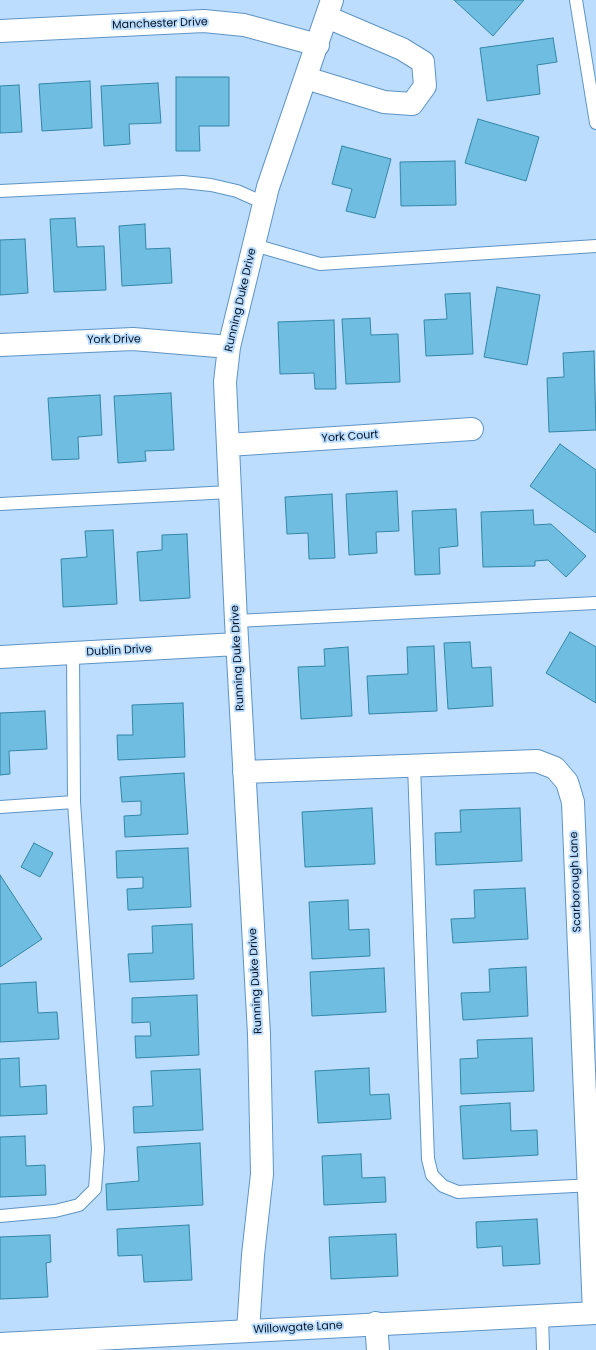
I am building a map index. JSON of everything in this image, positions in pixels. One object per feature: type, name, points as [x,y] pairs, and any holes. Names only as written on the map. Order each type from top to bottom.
[{"type":"street","name":"Running Duke Drive","points":[[248,1330],[253,1255],[262,1174],[258,1034],[237,644],[226,382],[229,347],[264,202],[330,9]]},
{"type":"street","points":[[306,78],[384,102],[412,104],[425,86],[424,62],[402,48],[330,9]]},
{"type":"street","name":"Manchester Drive","points":[[0,31],[204,21],[244,25],[318,45]]},
{"type":"street","name":"York Drive","points":[[0,345],[133,339],[229,347]]},
{"type":"street","name":"York Court","points":[[228,445],[472,429]]},
{"type":"street","name":"Dublin Drive","points":[[0,657],[237,644]]},
{"type":"street","name":"Scarborough Lane","points":[[244,772],[537,761],[555,768],[567,782],[573,802],[592,1185],[595,1313]]},
{"type":"street","name":"Willowgate Lane","points":[[0,1344],[73,1345],[248,1330],[595,1313]]},
{"type":"street","points":[[376,1323],[378,1350]]},
{"type":"lane","points":[[576,0],[596,123]]},
{"type":"lane","points":[[0,191],[183,182],[211,185],[237,191],[264,202]]},
{"type":"lane","points":[[254,245],[320,264],[596,246]]},
{"type":"lane","points":[[0,504],[230,492]]},
{"type":"lane","points":[[236,621],[596,603]]},
{"type":"lane","points":[[0,1216],[55,1212],[79,1205],[95,1189],[98,1149],[74,802],[73,653]]},
{"type":"lane","points":[[414,766],[428,1159],[432,1175],[443,1186],[458,1192],[592,1185]]},
{"type":"lane","points":[[0,807],[74,802]]},
{"type":"lane","points":[[542,1316],[543,1350]]},
{"type":"building","points":[[454,0],[524,0],[493,36]]},
{"type":"building","points":[[553,38],[557,62],[537,65],[540,94],[487,101],[480,48]]},
{"type":"building","points":[[176,77],[229,77],[229,126],[199,126],[200,151],[176,151]]},
{"type":"building","points":[[90,81],[92,128],[42,131],[39,84]]},
{"type":"building","points":[[158,83],[161,123],[129,124],[130,144],[104,146],[101,86]]},
{"type":"building","points":[[19,85],[22,132],[0,133],[0,86]]},
{"type":"building","points":[[478,119],[539,137],[526,181],[465,163]]},
{"type":"building","points":[[342,146],[391,159],[375,218],[346,211],[352,189],[332,184]]},
{"type":"building","points":[[455,161],[456,205],[401,206],[400,162]]},
{"type":"building","points":[[75,218],[77,247],[104,246],[106,290],[54,292],[50,219]]},
{"type":"building","points":[[145,224],[146,249],[170,248],[172,283],[122,286],[119,226]]},
{"type":"building","points":[[25,239],[28,293],[0,295],[0,240]]},
{"type":"building","points":[[497,287],[540,295],[527,365],[484,357]]},
{"type":"building","points":[[470,293],[473,354],[426,356],[424,320],[447,319],[445,294]]},
{"type":"building","points":[[370,318],[371,335],[398,334],[400,382],[346,384],[342,319]]},
{"type":"building","points":[[334,320],[336,389],[315,389],[314,373],[280,374],[278,322]]},
{"type":"building","points":[[594,351],[596,430],[549,432],[547,378],[564,377],[563,353]]},
{"type":"building","points":[[171,393],[174,450],[145,451],[146,461],[118,463],[114,396]]},
{"type":"building","points":[[100,395],[102,435],[78,437],[79,459],[52,460],[48,398]]},
{"type":"building","points":[[560,444],[596,470],[596,533],[530,486]]},
{"type":"building","points":[[397,491],[399,531],[376,532],[377,553],[349,555],[346,494]]},
{"type":"building","points":[[332,494],[335,558],[309,559],[308,533],[287,534],[285,497]]},
{"type":"building","points":[[456,509],[458,546],[439,548],[440,574],[415,575],[412,511]]},
{"type":"building","points":[[533,510],[534,525],[551,524],[586,556],[566,577],[548,560],[535,561],[535,566],[483,567],[481,512]]},
{"type":"building","points":[[113,530],[117,604],[63,607],[61,559],[87,557],[85,531]]},
{"type":"building","points":[[187,534],[190,598],[140,601],[137,552],[162,550],[162,535]]},
{"type":"building","points":[[570,632],[596,647],[596,703],[546,673]]},
{"type":"building","points":[[470,642],[472,668],[491,667],[493,706],[448,709],[444,643]]},
{"type":"building","points":[[434,646],[437,711],[369,714],[367,676],[408,674],[407,647]]},
{"type":"building","points":[[348,647],[352,716],[301,719],[298,667],[325,666],[324,649]]},
{"type":"building","points":[[183,703],[185,757],[118,760],[117,735],[133,735],[132,705]]},
{"type":"building","points":[[45,711],[47,749],[9,751],[10,774],[0,775],[0,713]]},
{"type":"building","points":[[184,773],[188,834],[125,837],[124,816],[141,815],[141,801],[122,802],[120,777]]},
{"type":"building","points":[[372,808],[375,864],[305,867],[302,812]]},
{"type":"building","points":[[520,808],[522,861],[436,865],[435,833],[461,832],[460,810]]},
{"type":"building","points":[[34,843],[53,853],[40,877],[21,867]]},
{"type":"building","points":[[188,848],[191,907],[128,910],[127,889],[143,888],[143,877],[117,878],[116,851]]},
{"type":"building","points":[[0,875],[42,939],[0,967]]},
{"type":"building","points":[[525,888],[528,939],[453,943],[451,919],[475,918],[474,890]]},
{"type":"building","points":[[348,900],[349,930],[369,929],[370,956],[312,959],[309,902]]},
{"type":"building","points":[[192,924],[194,979],[130,982],[128,954],[153,953],[152,926]]},
{"type":"building","points":[[526,967],[528,1016],[463,1020],[461,993],[490,992],[489,969]]},
{"type":"building","points":[[384,968],[386,1012],[312,1016],[310,972]]},
{"type":"building","points":[[36,982],[38,1013],[57,1012],[59,1039],[0,1042],[0,984]]},
{"type":"building","points":[[197,995],[199,1055],[136,1058],[135,1036],[151,1036],[150,1022],[132,1023],[132,998]]},
{"type":"building","points":[[532,1038],[534,1091],[461,1094],[460,1059],[478,1058],[477,1040]]},
{"type":"building","points":[[19,1058],[20,1087],[46,1085],[47,1114],[0,1116],[0,1059]]},
{"type":"building","points":[[369,1068],[370,1095],[389,1094],[391,1119],[318,1123],[315,1071]]},
{"type":"building","points":[[200,1069],[203,1130],[134,1133],[133,1107],[153,1106],[151,1071]]},
{"type":"building","points":[[510,1103],[511,1131],[537,1130],[538,1155],[463,1159],[460,1106]]},
{"type":"building","points":[[25,1136],[26,1166],[45,1165],[46,1195],[0,1197],[0,1137]]},
{"type":"building","points":[[200,1143],[203,1205],[107,1210],[106,1184],[139,1181],[137,1147]]},
{"type":"building","points":[[361,1154],[362,1178],[385,1177],[386,1202],[324,1205],[322,1156]]},
{"type":"building","points":[[537,1219],[540,1264],[503,1266],[502,1246],[477,1248],[476,1222]]},
{"type":"building","points":[[189,1225],[192,1280],[144,1282],[142,1255],[118,1256],[117,1229]]},
{"type":"building","points":[[396,1234],[398,1276],[331,1279],[329,1237]]},
{"type":"building","points":[[50,1235],[51,1262],[46,1263],[48,1297],[0,1299],[0,1237]]}]
